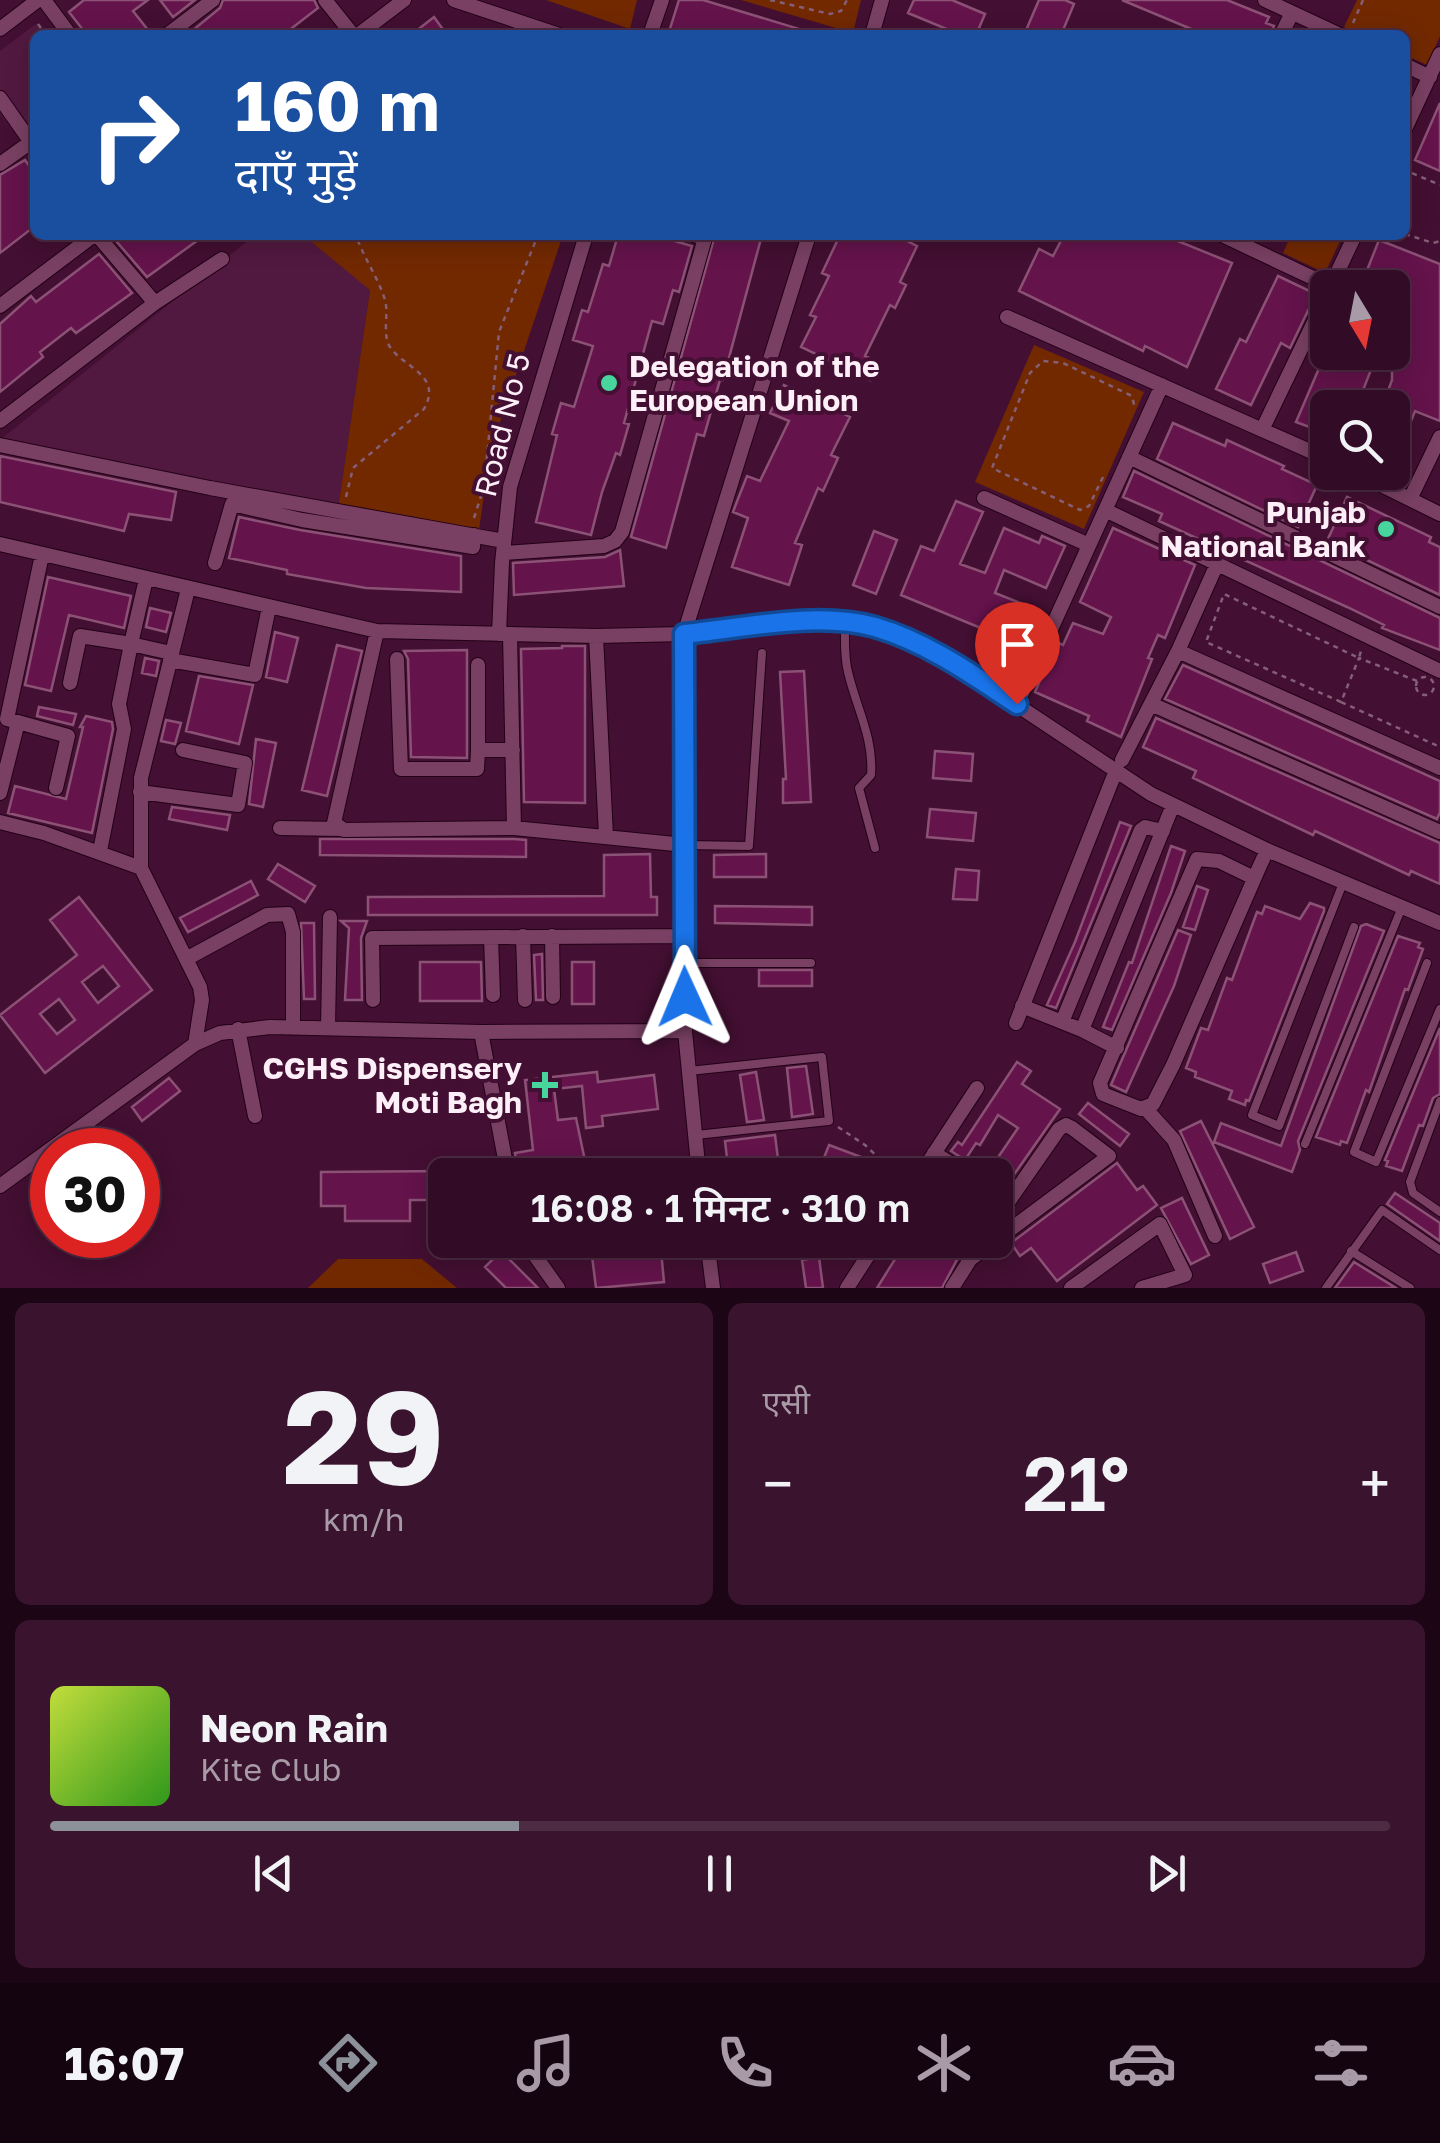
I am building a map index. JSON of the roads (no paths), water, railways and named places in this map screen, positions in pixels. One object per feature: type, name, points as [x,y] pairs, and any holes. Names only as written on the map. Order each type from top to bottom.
[{"type":"street","points":[[0,29],[41,0],[66,30]]},
{"type":"street","points":[[174,30],[213,0]]},
{"type":"street","points":[[325,0],[351,30]]},
{"type":"street","points":[[362,30],[404,0]]},
{"type":"street","points":[[454,0],[543,30]]},
{"type":"street","points":[[652,30],[662,0]]},
{"type":"street","points":[[873,30],[882,0]]},
{"type":"street","points":[[1265,0],[1330,30]]},
{"type":"street","points":[[1283,30],[1292,12]]},
{"type":"street","points":[[1410,118],[1440,54]]},
{"type":"street","points":[[1410,67],[1430,76]]},
{"type":"street","points":[[0,98],[30,141]]},
{"type":"street","points":[[0,164],[30,147]]},
{"type":"street","points":[[0,306],[88,240]]},
{"type":"street","points":[[99,240],[155,303]]},
{"type":"street","name":"Road No 5","points":[[514,828],[503,547],[510,486],[584,240]]},
{"type":"street","points":[[0,446],[210,488],[473,530],[503,547],[604,546],[622,532],[701,240]]},
{"type":"street","points":[[697,1158],[685,1031],[684,634],[807,240]]},
{"type":"street","points":[[1232,240],[1310,279]]},
{"type":"street","points":[[1338,270],[1352,240]]},
{"type":"street","points":[[0,421],[155,303],[222,259]]},
{"type":"street","points":[[1007,317],[1310,450]]},
{"type":"street","points":[[1264,428],[1310,330]]},
{"type":"street","points":[[1022,693],[1162,384]]},
{"type":"street","points":[[1410,499],[1440,438]]},
{"type":"street","points":[[1129,458],[1440,607]]},
{"type":"street","points":[[1392,490],[1440,514]]},
{"type":"street","points":[[984,498],[1089,545]]},
{"type":"street","points":[[215,564],[232,504],[302,520],[473,547],[473,530]]},
{"type":"street","points":[[1105,510],[1440,670]]},
{"type":"street","points":[[0,546],[377,631],[596,636],[684,634],[798,622],[873,626],[945,659],[1173,805],[1266,850],[1440,924]]},
{"type":"street","points":[[0,793],[8,719],[42,554]]},
{"type":"street","points":[[1016,1024],[1119,767],[1217,564]]},
{"type":"street","points":[[100,851],[124,734],[125,721],[119,704],[146,579]]},
{"type":"street","points":[[188,589],[140,792],[141,868],[186,958],[202,1000],[195,1044]]},
{"type":"street","points":[[70,684],[80,636],[130,644],[256,676],[269,607]]},
{"type":"street","points":[[342,829],[334,823],[333,816],[377,631]]},
{"type":"street","points":[[596,636],[606,836]]},
{"type":"street","points":[[1178,651],[1440,768]]},
{"type":"street","points":[[397,659],[401,769],[477,769],[478,665]]},
{"type":"street","points":[[1151,704],[1440,832]]},
{"type":"street","points":[[8,719],[68,736],[56,788]]},
{"type":"street","points":[[124,734],[150,738]]},
{"type":"street","points":[[140,792],[238,805],[245,763],[182,750]]},
{"type":"street","points":[[478,750],[512,750]]},
{"type":"street","points":[[1082,1030],[1173,805]]},
{"type":"street","points":[[0,822],[100,851],[141,868]]},
{"type":"street","points":[[1062,1022],[1140,830],[1145,827],[1163,831]]},
{"type":"street","points":[[280,828],[514,828],[686,846]]},
{"type":"street","points":[[1146,1109],[1153,1104],[1173,1066],[1266,850]]},
{"type":"street","points":[[1215,1236],[1174,1140],[1146,1109],[1103,1094],[1100,1083],[1197,859],[1219,861],[1254,878]]},
{"type":"street","points":[[186,958],[267,915],[288,914],[293,932],[293,1028]]},
{"type":"street","points":[[328,1028],[330,917]]},
{"type":"street","points":[[491,936],[492,995]]},
{"type":"street","points":[[523,936],[526,1000]]},
{"type":"street","points":[[552,936],[553,997]]},
{"type":"street","points":[[373,1000],[372,938],[684,936]]},
{"type":"street","points":[[1022,1006],[1117,1048]]},
{"type":"street","points":[[0,1186],[195,1044],[238,1030],[685,1031]]},
{"type":"street","points":[[238,1030],[255,1116]]},
{"type":"street","points":[[482,1032],[505,1158]]},
{"type":"street","points":[[931,1158],[977,1088]]},
{"type":"street","points":[[1013,1194],[1055,1132],[1066,1126],[1108,1156],[1013,1227]]},
{"type":"street","points":[[934,1153],[942,1158]]},
{"type":"street","points":[[1071,1288],[1160,1224],[1185,1275],[1142,1288]]},
{"type":"street","points":[[537,1258],[558,1288]]},
{"type":"street","points":[[709,1258],[713,1288]]},
{"type":"street","points":[[847,1288],[866,1258]]},
{"type":"street","points":[[952,1288],[971,1258]]},
{"type":"lane","points":[[845,624],[846,670],[864,718],[871,752],[872,776],[859,788],[875,848]]},
{"type":"lane","points":[[686,846],[748,846],[762,653]]},
{"type":"lane","points":[[1343,883],[1252,1115],[1279,1126],[1354,927]]},
{"type":"lane","points":[[1305,1144],[1402,907]]},
{"type":"lane","points":[[684,963],[810,963]]},
{"type":"lane","points":[[1427,963],[1354,1152],[1376,1162],[1440,1010]]},
{"type":"lane","points":[[689,1071],[822,1057],[829,1121],[695,1136]]},
{"type":"lane","points":[[1440,1100],[1410,1182],[1413,1193],[1440,1212]]},
{"type":"lane","points":[[1326,1288],[1382,1210],[1440,1250]]},
{"type":"lane","points":[[1351,1251],[1410,1288]]},
{"type":"place","name":"Delegation of the European Union","points":[[609,383]]},
{"type":"place","name":"Punjab National Bank","points":[[1386,529]]},
{"type":"place","name":"CGHS Dispensery Moti Bagh","points":[[545,1085]]}]
